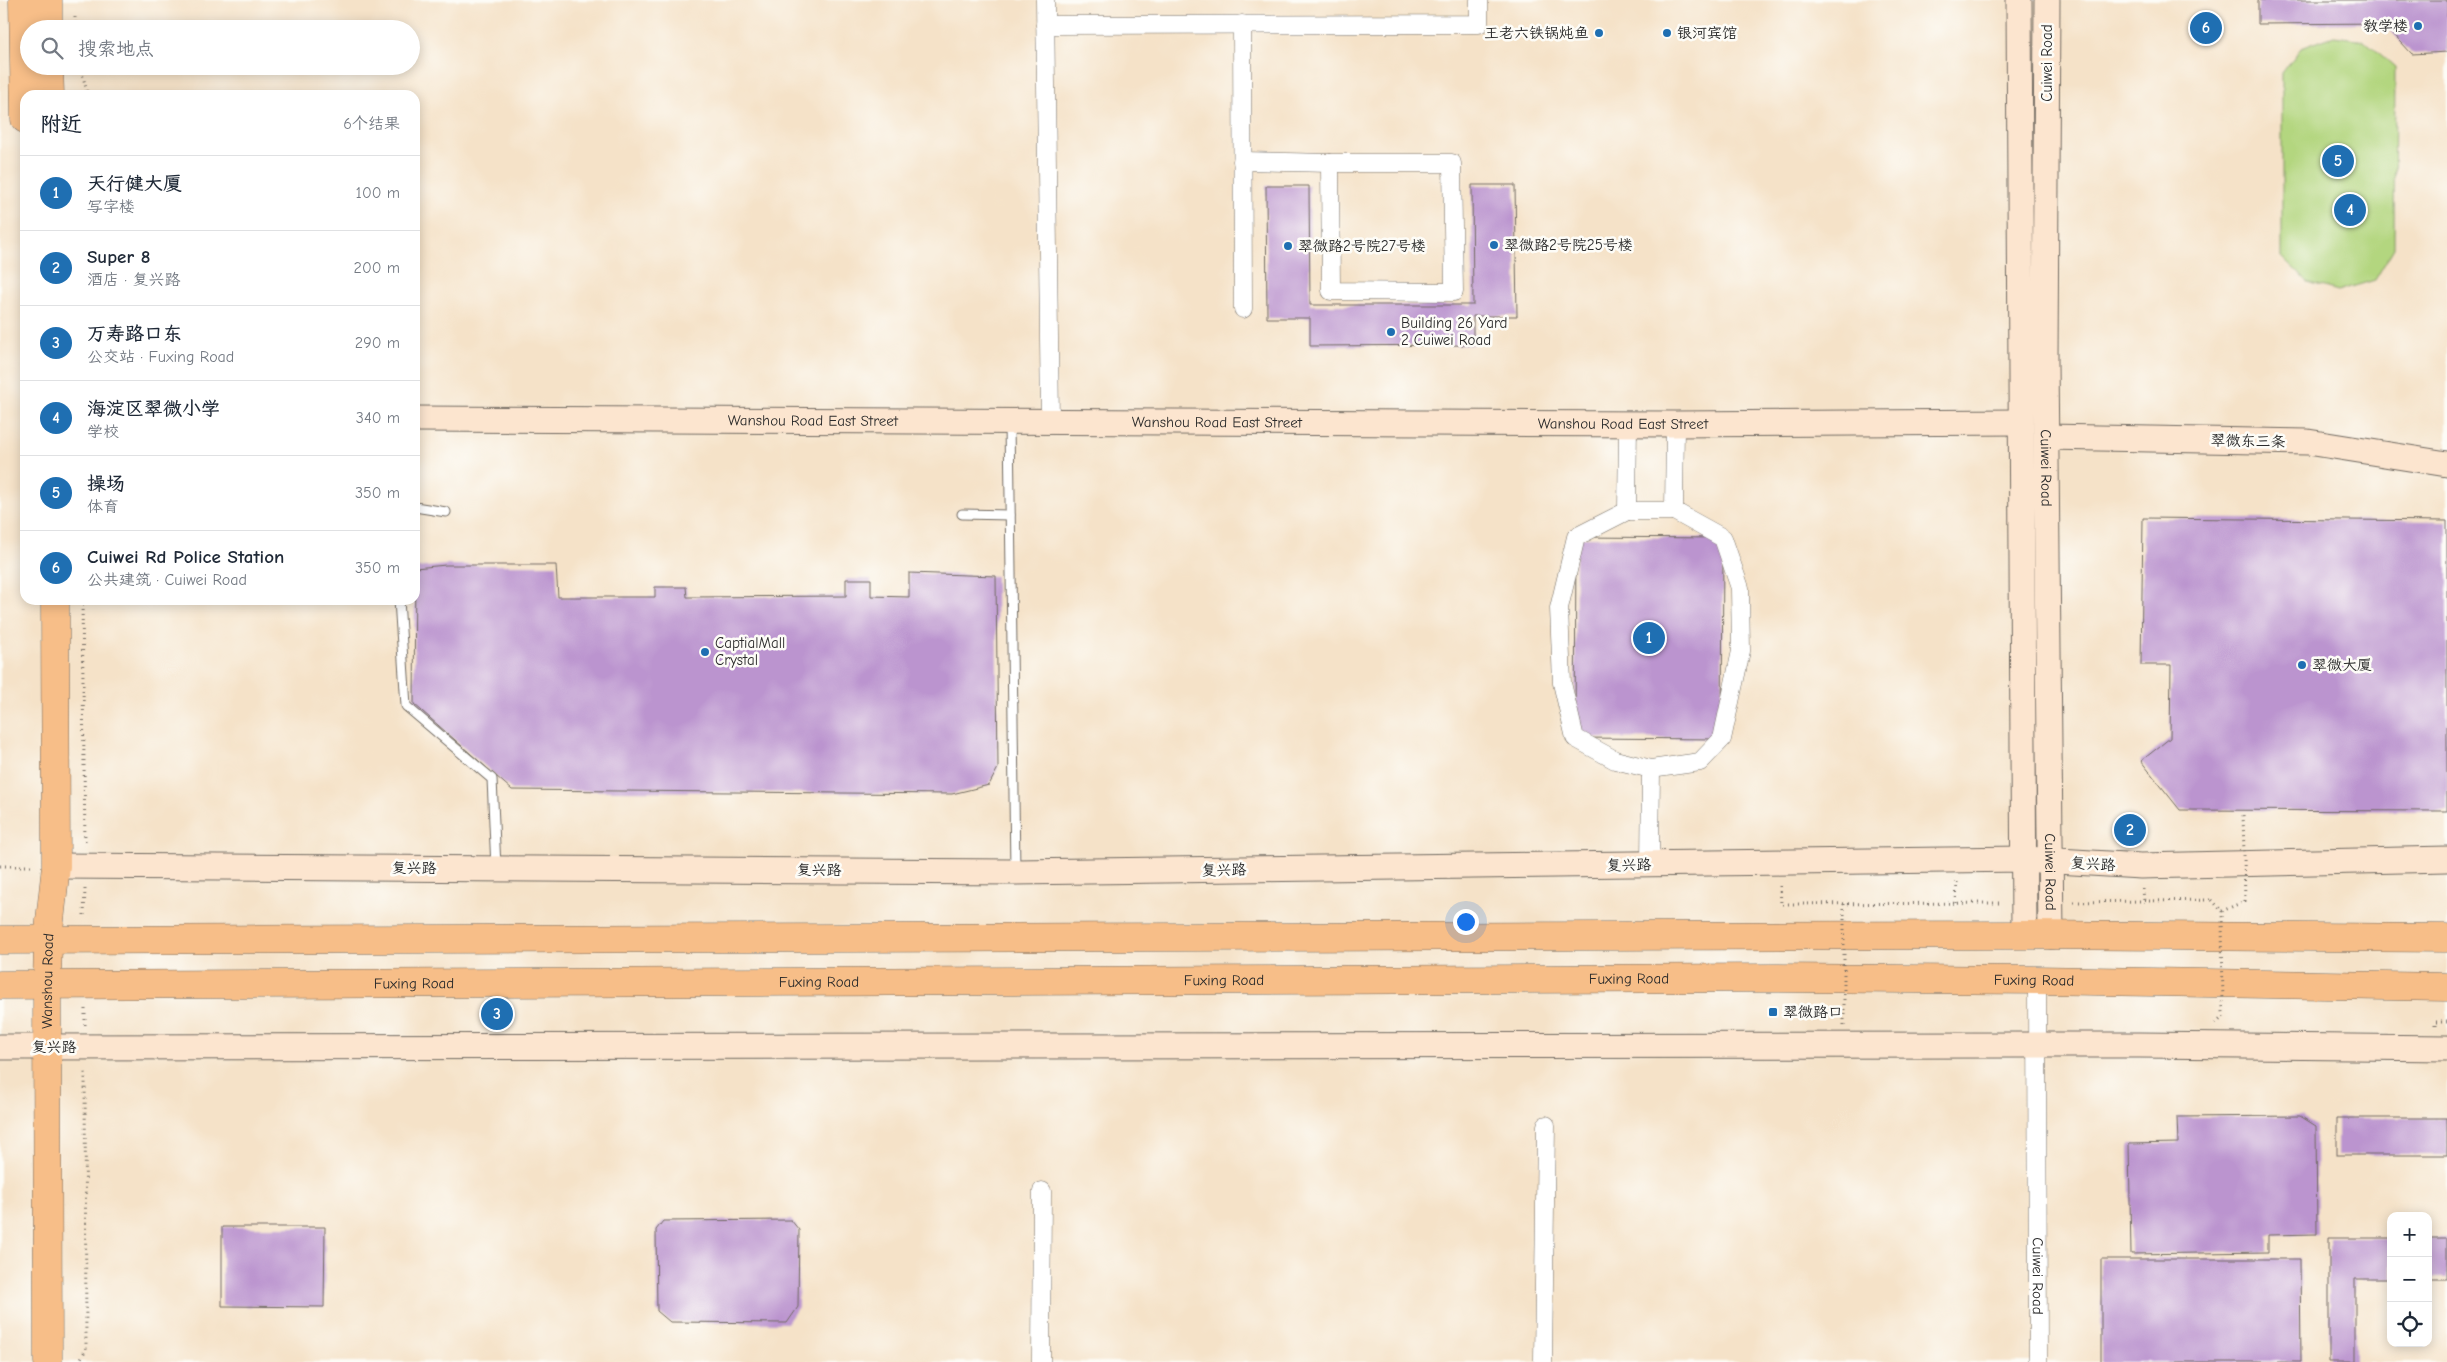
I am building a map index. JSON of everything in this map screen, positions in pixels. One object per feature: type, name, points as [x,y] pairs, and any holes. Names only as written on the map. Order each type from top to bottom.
[{"type":"main road","points":[[23,0],[23,20]]},
{"type":"main road","points":[[48,0],[48,20]]},
{"type":"main road","points":[[24,75],[25,90]]},
{"type":"main road","points":[[49,75],[50,90]]},
{"type":"main road","name":"Wanshou Road","points":[[48,1362],[46,1047],[48,939],[56,866],[55,605]]},
{"type":"main road","points":[[0,940],[2024,935],[2447,938]]},
{"type":"main road","name":"Fuxing Road","points":[[0,985],[1776,978],[2037,980],[2447,987]]},
{"type":"street","points":[[1045,0],[1050,420]]},
{"type":"street","points":[[1045,25],[1479,24],[1479,0]]},
{"type":"street","name":"Cuiwei Road","points":[[2019,0],[2024,935]]},
{"type":"street","name":"Cuiwei Road","points":[[2047,0],[2045,362],[2051,936]]},
{"type":"street","points":[[1242,24],[1243,309]]},
{"type":"street","points":[[1242,161],[1452,163],[1454,292],[1331,291],[1330,163]]},
{"type":"street","name":"Wanshou Road East Street","points":[[420,420],[1050,420],[1628,424],[2020,422]]},
{"type":"street","points":[[1627,511],[1628,424]]},
{"type":"street","points":[[1674,511],[1675,424]]},
{"type":"street","name":"翠微东三条","points":[[2047,437],[2308,442],[2447,464]]},
{"type":"street","points":[[1627,511],[1674,511],[1723,538],[1740,588],[1741,651],[1722,739],[1700,762],[1651,769],[1615,760],[1575,738],[1562,682],[1559,608],[1576,537],[1627,511]]},
{"type":"street","points":[[1650,865],[1651,769]]},
{"type":"street","name":"复兴路","points":[[56,866],[1014,872],[2024,859],[2141,866],[2447,859]]},
{"type":"street","name":"Cuiwei Road","points":[[2037,980],[2038,1362]]},
{"type":"street","name":"复兴路","points":[[0,1047],[2037,1046],[2447,1048]]},
{"type":"street","points":[[1543,1362],[1546,1125]]},
{"type":"street","points":[[1041,1362],[1042,1191]]},
{"type":"lane","points":[[1009,420],[1014,872]]},
{"type":"lane","points":[[420,508],[446,512]]},
{"type":"lane","points":[[962,514],[1010,515]]},
{"type":"lane","points":[[399,605],[406,706],[492,779],[496,868]]},
{"type":"path","points":[[82,75],[87,90]]},
{"type":"path","points":[[2222,911],[2245,901],[2243,812]]},
{"type":"path","points":[[0,866],[56,866]]},
{"type":"path","points":[[2050,902],[2212,900],[2222,911],[2223,1017],[2214,1025]]},
{"type":"path","points":[[1781,904],[2024,903]]},
{"type":"path","points":[[1844,904],[1844,1028]]},
{"type":"path","points":[[2435,1022],[2447,1022]]},
{"type":"green space","points":[[2334,36],[2364,40],[2395,67],[2394,248],[2375,280],[2338,291],[2308,282],[2282,257],[2282,73],[2301,48]]},
{"type":"building","points":[[2258,0],[2447,0],[2447,52],[2412,54],[2389,29],[2389,23],[2258,24]]},
{"type":"building","points":[[1472,185],[1515,185],[1517,316],[1473,316],[1473,345],[1310,346],[1310,318],[1267,318],[1266,186],[1309,186],[1310,305],[1473,305]]},
{"type":"building","name":"翠微大厦","points":[[2143,518],[2447,521],[2447,811],[2180,810],[2141,761],[2170,738],[2171,665],[2141,665]]},
{"type":"building","points":[[1576,537],[1723,538],[1722,739],[1575,738]]},
{"type":"building","name":"CaptialMall Crystal","points":[[446,565],[556,565],[558,597],[655,597],[655,587],[686,587],[687,597],[846,596],[846,579],[871,579],[871,596],[909,597],[909,573],[996,576],[998,768],[989,785],[952,794],[512,790],[414,704],[415,605],[420,605],[420,568]]},
{"type":"building","points":[[2300,1116],[2316,1126],[2317,1234],[2268,1235],[2268,1252],[2131,1254],[2129,1144],[2178,1143],[2177,1117]]},
{"type":"building","points":[[2337,1118],[2447,1118],[2447,1155],[2337,1155]]},
{"type":"building","points":[[791,1220],[799,1230],[798,1307],[787,1323],[670,1322],[657,1311],[656,1230],[663,1221]]},
{"type":"building","points":[[222,1227],[325,1227],[324,1307],[222,1306]]},
{"type":"building","points":[[2329,1238],[2387,1238],[2387,1279],[2355,1279],[2355,1362],[2329,1362]]},
{"type":"building","points":[[2432,1238],[2447,1238],[2447,1279],[2432,1279]]},
{"type":"building","points":[[2101,1259],[2300,1259],[2301,1362],[2101,1362]]},
{"type":"place","name":"教学楼","points":[[2418,26]]},
{"type":"place","name":"Cuiwei Rd Police Station","points":[[2206,28]]},
{"type":"place","name":"王老六铁锅炖鱼","points":[[1599,33]]},
{"type":"place","name":"银河宾馆","points":[[1667,33]]},
{"type":"place","name":"操场","points":[[2338,161]]},
{"type":"place","name":"海淀区翠微小学","points":[[2350,210]]},
{"type":"place","name":"翠微路2号院25号楼","points":[[1494,245]]},
{"type":"place","name":"翠微路2号院27号楼","points":[[1288,246]]},
{"type":"place","name":"Building 26 Yard 2 Cuiwei Road","points":[[1391,332]]},
{"type":"place","name":"天行健大厦","points":[[1649,638]]},
{"type":"place","name":"CaptialMall Crystal","points":[[705,652]]},
{"type":"place","name":"翠微大厦","points":[[2302,665]]},
{"type":"place","name":"Super 8","points":[[2130,830]]},
{"type":"place","name":"翠微路口","points":[[1773,1012]]},
{"type":"place","name":"万寿路口东","points":[[497,1014]]}]
